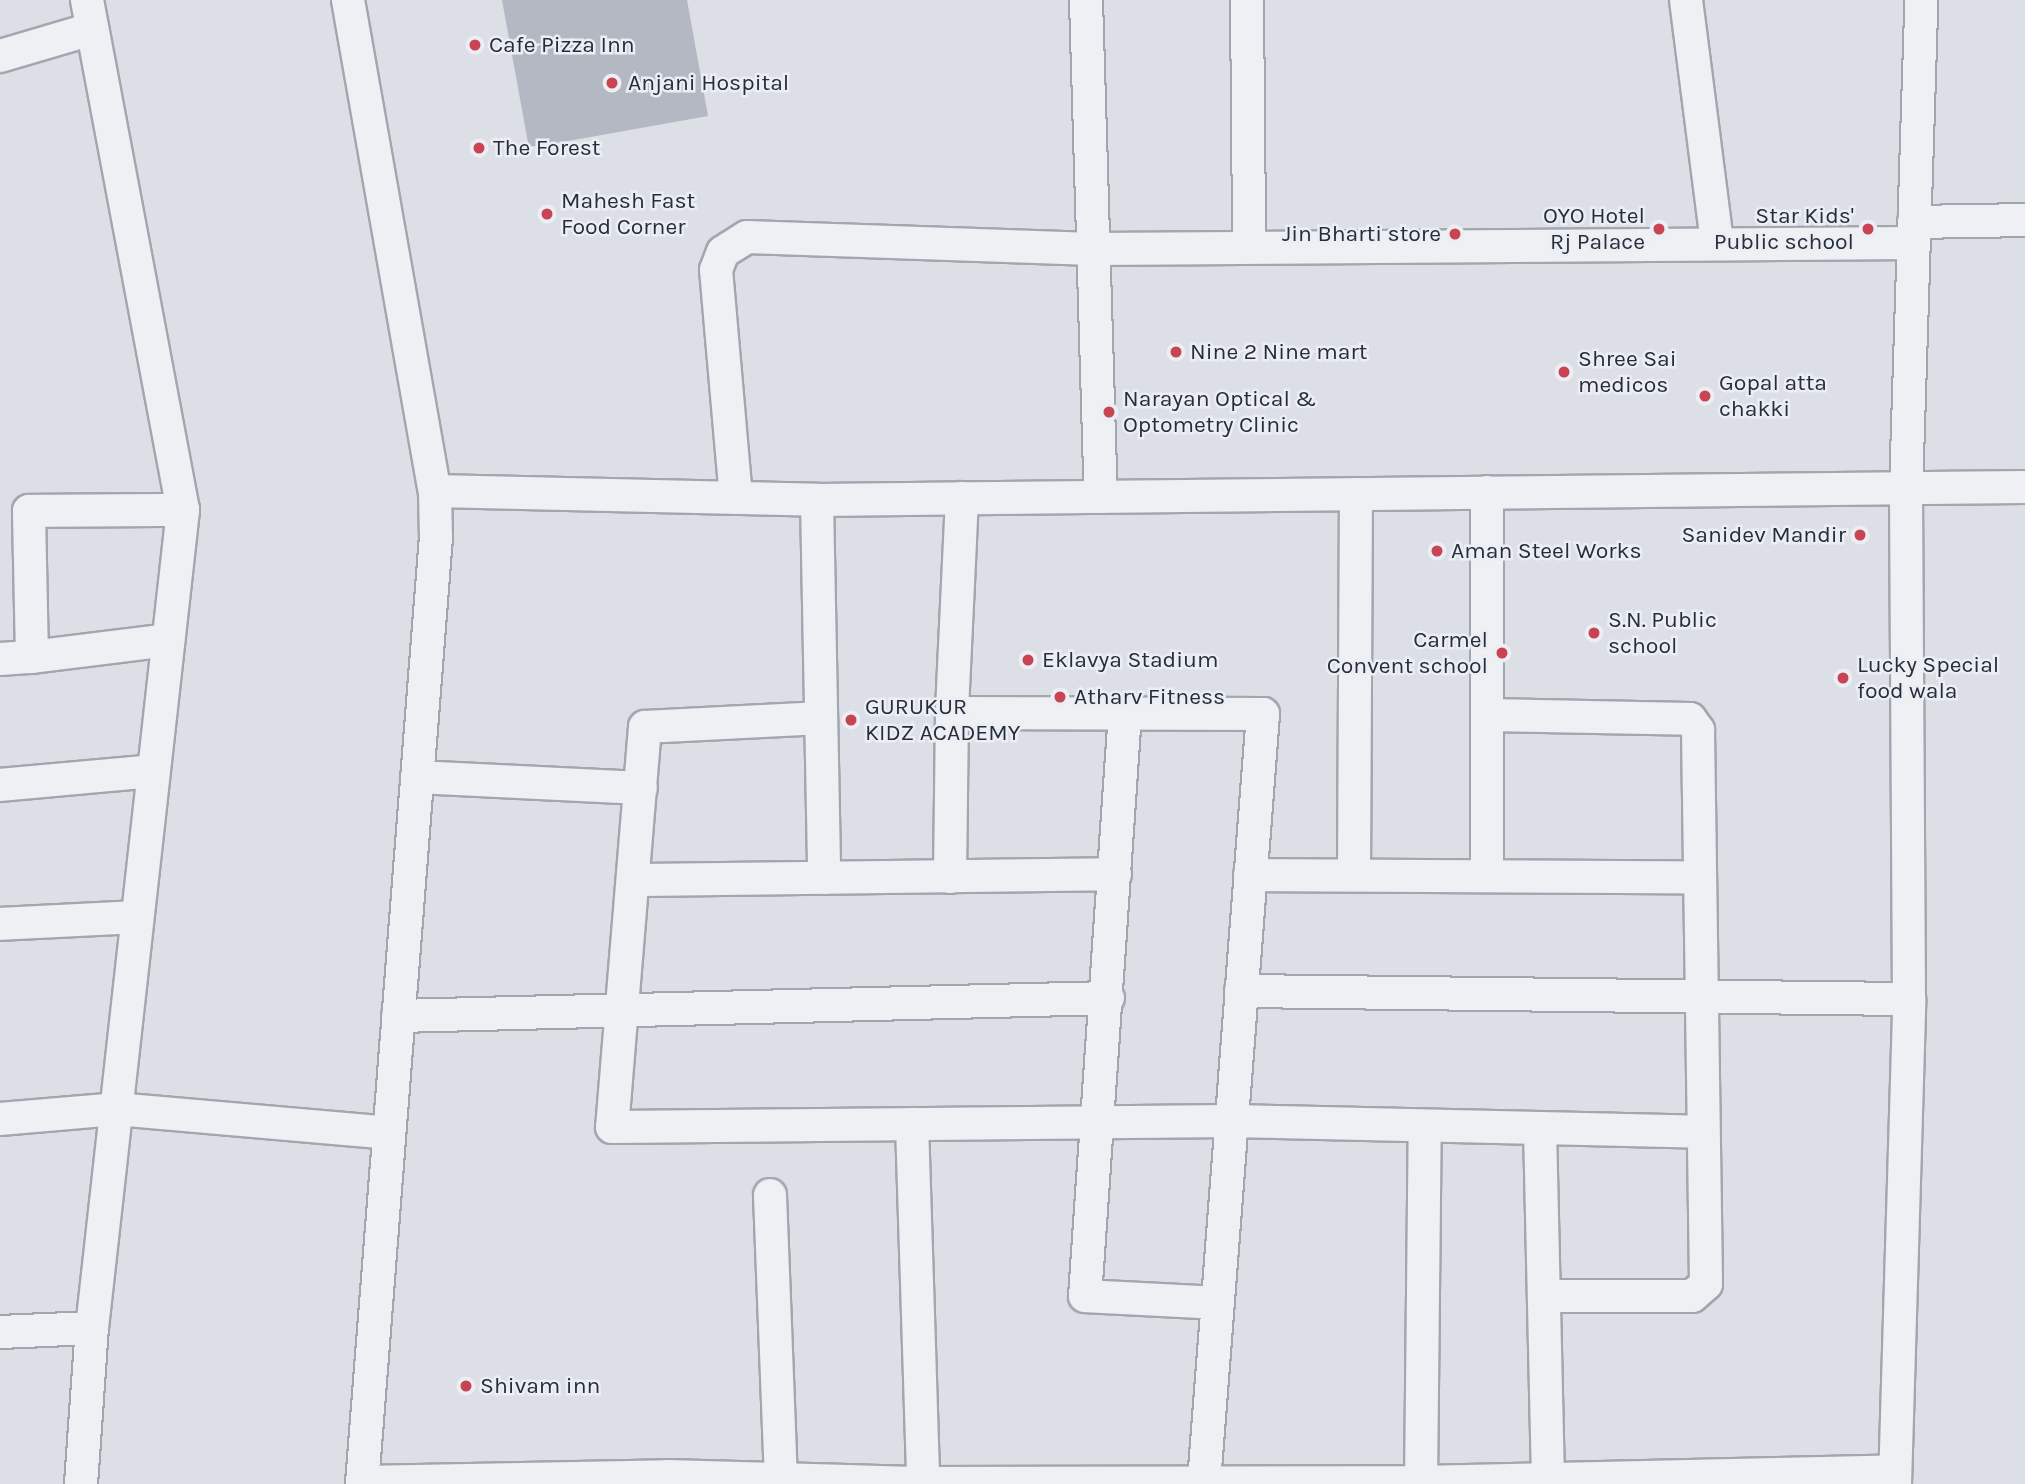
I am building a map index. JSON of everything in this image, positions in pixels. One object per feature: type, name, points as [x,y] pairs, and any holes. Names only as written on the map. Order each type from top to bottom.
[{"type":"street","points":[[348,0],[435,491],[417,777],[362,1483],[781,1478],[923,1483],[1421,1483],[1548,1475],[1615,1480],[1895,1477],[1909,999],[1906,490],[1921,0]]},
{"type":"street","points":[[1086,0],[1101,497]]},
{"type":"street","points":[[1247,0],[1249,247]]},
{"type":"street","points":[[1686,0],[1717,242]]},
{"type":"street","points":[[0,56],[89,15],[183,510],[92,1328],[81,1484]]},
{"type":"street","points":[[736,498],[716,270],[731,243],[747,237],[1093,249],[1717,242],[1914,232],[2025,220]]},
{"type":"street","points":[[435,491],[817,500],[2025,487]]},
{"type":"street","points":[[1487,492],[1487,876]]},
{"type":"street","points":[[1354,875],[1356,494]]},
{"type":"street","points":[[950,877],[952,713],[962,498]]},
{"type":"street","points":[[817,500],[824,878]]},
{"type":"street","points":[[32,657],[29,511],[183,510]]},
{"type":"street","points":[[0,659],[168,640]]},
{"type":"street","points":[[952,713],[1263,713],[1204,1482]]},
{"type":"street","points":[[1125,713],[1108,998],[1085,1296],[1218,1303]]},
{"type":"street","points":[[1488,715],[1696,723],[1702,1292],[1547,1296]]},
{"type":"street","points":[[821,718],[645,727],[636,880],[612,1127],[1232,1121],[1701,1132]]},
{"type":"street","points":[[0,785],[153,771]]},
{"type":"street","points":[[417,777],[641,788]]},
{"type":"street","points":[[636,880],[1115,874]]},
{"type":"street","points":[[1250,875],[1698,877]]},
{"type":"street","points":[[0,924],[137,917]]},
{"type":"street","points":[[1241,991],[1699,992],[1909,999]]},
{"type":"street","points":[[398,1016],[1108,998]]},
{"type":"street","points":[[0,1119],[116,1109],[388,1133]]},
{"type":"street","points":[[912,1124],[923,1483]]},
{"type":"street","points":[[1421,1483],[1425,1126]]},
{"type":"street","points":[[1540,1128],[1547,1296],[1548,1475]]},
{"type":"street","points":[[770,1195],[781,1478]]},
{"type":"street","points":[[0,1332],[92,1328]]},
{"type":"building","points":[[502,0],[687,0],[708,116],[529,148]]},
{"type":"place","name":"Cafe Pizza Inn","points":[[475,45]]},
{"type":"place","name":"Anjani Hospital","points":[[612,83]]},
{"type":"place","name":"The Forest","points":[[479,148]]},
{"type":"place","name":"Mahesh Fast Food Corner","points":[[547,214]]},
{"type":"place","name":"OYO Hotel Rj Palace","points":[[1659,229]]},
{"type":"place","name":"Star Kids' Public school","points":[[1868,229]]},
{"type":"place","name":"Jin Bharti store","points":[[1455,234]]},
{"type":"place","name":"Nine 2 Nine mart","points":[[1176,352]]},
{"type":"place","name":"Shree Sai medicos","points":[[1564,372]]},
{"type":"place","name":"Gopal atta chakki","points":[[1705,396]]},
{"type":"place","name":"Narayan Optical & Optometry Clinic","points":[[1109,412]]},
{"type":"place","name":"Sanidev Mandir","points":[[1860,535]]},
{"type":"place","name":"Aman Steel Works","points":[[1437,551]]},
{"type":"place","name":"S.N. Public school","points":[[1594,633]]},
{"type":"place","name":"Carmel Convent school","points":[[1502,653]]},
{"type":"place","name":"Eklavya Stadium","points":[[1028,660]]},
{"type":"place","name":"Lucky Special food wala","points":[[1843,678]]},
{"type":"place","name":"Atharv Fitness","points":[[1060,697]]},
{"type":"place","name":"GURUKUR KIDZ ACADEMY","points":[[851,720]]},
{"type":"place","name":"Shivam inn","points":[[466,1386]]}]
